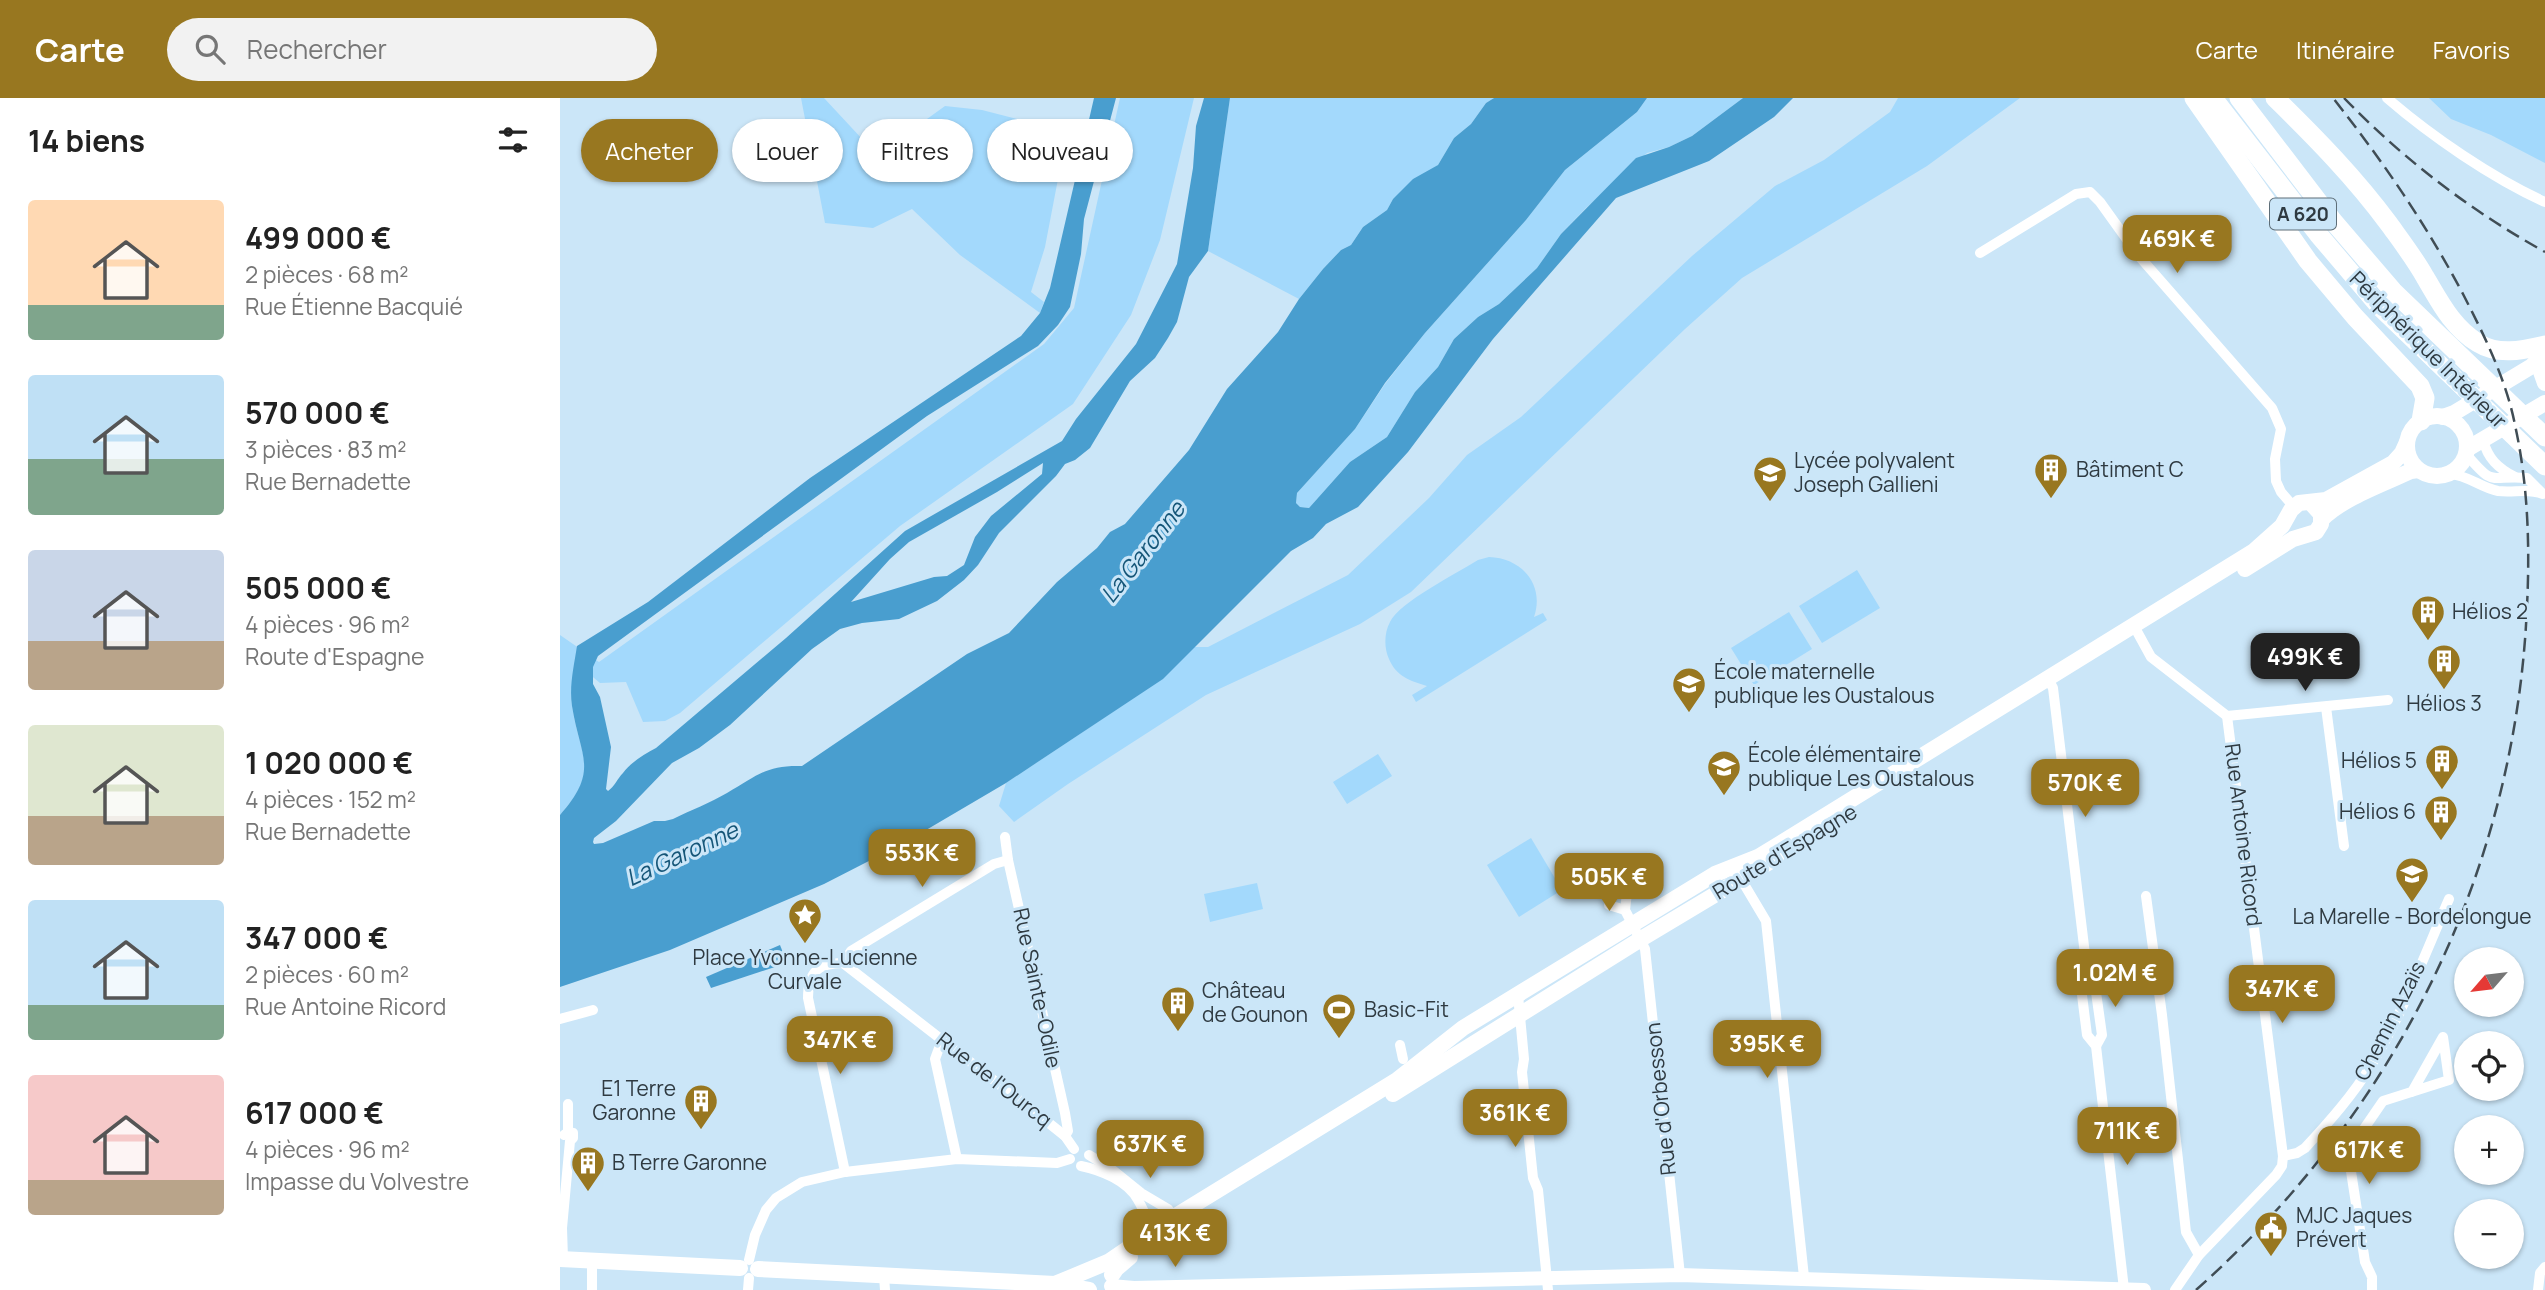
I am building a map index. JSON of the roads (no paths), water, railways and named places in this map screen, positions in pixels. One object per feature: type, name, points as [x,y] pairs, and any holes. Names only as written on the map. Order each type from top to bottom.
[{"type":"highway","points":[[2194,98],[2308,261],[2355,317],[2420,386],[2425,398],[2421,421]]},
{"type":"highway","name":"Périphérique Intérieur","points":[[2213,98],[2346,268],[2399,325],[2545,466]]},
{"type":"highway","name":"A 620","points":[[2239,98],[2361,255],[2411,308],[2545,437]]},
{"type":"highway","points":[[2276,98],[2344,168],[2369,198],[2409,251],[2445,310],[2464,333],[2479,344],[2498,351],[2543,351]]},
{"type":"main road","points":[[2543,351],[2540,374],[2545,383]]},
{"type":"main road","points":[[2543,351],[2521,373],[2454,413],[2421,421],[2412,430],[2402,453],[2393,463],[2326,499],[2299,503],[2291,512],[2292,529],[2302,535],[2316,532],[2322,519],[2332,510],[2411,471],[2418,470],[2434,476],[2449,474],[2460,465],[2467,452],[2545,402]]},
{"type":"main road","points":[[2443,417],[2457,424],[2462,430],[2467,452]]},
{"type":"main road","points":[[2407,442],[2408,454],[2418,470]]},
{"type":"main road","points":[[2311,503],[2319,509],[2322,519]]},
{"type":"main road","name":"Route d'Espagne","points":[[2136,630],[2253,551],[2276,533],[2291,512]]},
{"type":"main road","name":"Route d'Espagne","points":[[1175,1222],[1519,1017],[1633,925],[1741,879],[2136,630],[2302,535]]},
{"type":"main road","name":"Route d'Espagne","points":[[1055,1284],[1104,1278],[1157,1234],[1397,1080],[1464,1028],[1715,874],[1758,856],[2050,684]]},
{"type":"main road","points":[[562,1255],[592,1261],[885,1283],[1011,1286],[1055,1284],[1089,1290]]},
{"type":"main road","points":[[1089,1290],[1084,1280],[1104,1278],[1134,1288],[1547,1284],[1680,1275],[1807,1282],[2144,1290]]},
{"type":"street","points":[[2387,98],[2467,156],[2545,202]]},
{"type":"street","points":[[1980,253],[2076,194],[2090,192],[2138,255],[2272,408],[2281,429],[2275,459],[2276,481],[2291,512]]},
{"type":"street","points":[[2483,440],[2490,459],[2515,477]]},
{"type":"street","points":[[2467,452],[2478,468],[2491,478],[2527,478],[2544,495]]},
{"type":"street","points":[[2449,474],[2470,478],[2494,490],[2533,490],[2544,495]]},
{"type":"street","points":[[2136,630],[2151,657],[2227,716],[2388,700]]},
{"type":"street","points":[[2050,684],[2087,971],[2081,987],[2087,1035],[2096,1046],[2124,1289]]},
{"type":"street","points":[[2326,707],[2344,846]]},
{"type":"street","name":"Rue Antoine Ricord","points":[[2227,716],[2283,1156]]},
{"type":"street","name":"Rue Sainte-Odile","points":[[1005,837],[1068,1131],[1065,1136]]},
{"type":"street","points":[[845,1172],[808,998],[808,982],[815,972],[830,963],[843,963],[851,951],[994,863],[1008,860]]},
{"type":"street","points":[[1741,879],[1766,921],[1807,1282]]},
{"type":"street","points":[[1627,893],[1633,925]]},
{"type":"street","points":[[2146,896],[2186,1232],[2199,1255]]},
{"type":"street","name":"Chemin Azaïs","points":[[2283,1156],[2305,1148],[2343,1105],[2373,1062],[2423,961],[2449,899]]},
{"type":"street","points":[[1609,905],[1633,925]]},
{"type":"street","name":"Rue d'Orbesson","points":[[1633,925],[1645,949],[1680,1275]]},
{"type":"street","name":"Rue de l'Ourcq","points":[[843,963],[1065,1136],[1072,1154]]},
{"type":"street","points":[[1518,995],[1524,1059],[1522,1072],[1547,1284]]},
{"type":"street","points":[[560,1019],[593,1010]]},
{"type":"street","points":[[2372,1290],[2372,1277],[2365,1262],[2348,1152],[2383,1101],[2412,1092],[2449,1080],[2443,1037],[2412,1092]]},
{"type":"street","points":[[942,1040],[935,1059],[957,1159]]},
{"type":"street","points":[[1400,1045],[1402,1059]]},
{"type":"street","points":[[940,1072],[942,1064],[955,1051]]},
{"type":"street","name":"Rue Sainte-Odile","points":[[1045,1120],[1058,1107],[1061,1098]]},
{"type":"street","points":[[562,1255],[566,1241],[564,1222],[570,1141],[573,1138],[573,1133],[568,1132],[568,1104]]},
{"type":"street","points":[[749,1273],[755,1235],[766,1210],[776,1198],[802,1182],[845,1172],[957,1159],[1057,1163],[1083,1148],[1089,1155],[1168,1209],[1175,1222]]},
{"type":"street","points":[[1072,1154],[1076,1165],[1108,1175],[1137,1197],[1157,1234]]},
{"type":"street","points":[[1081,1166],[1088,1161],[1089,1155]]},
{"type":"street","points":[[2175,1290],[2199,1255],[2272,1180],[2282,1166],[2283,1156]]},
{"type":"street","points":[[592,1261],[592,1290]]},
{"type":"street","points":[[2538,1290],[2538,1279],[2545,1267]]},
{"type":"water","points":[[1094,98],[1116,98],[1110,119],[1089,119]]},
{"type":"water","name":"La Garonne","points":[[1204,98],[1230,98],[1208,251],[1189,277],[1177,322],[1168,338],[1155,358],[1130,381],[1090,448],[1065,464],[999,533],[978,565],[964,580],[937,601],[899,619],[862,623],[840,629],[812,649],[730,725],[699,748],[672,763],[616,821],[594,838],[594,844],[603,843],[654,821],[673,819],[770,770],[802,766],[967,654],[1009,633],[1057,582],[1097,548],[1110,532],[1125,524],[1189,450],[1227,389],[1278,332],[1323,269],[1341,250],[1351,245],[1363,227],[1387,210],[1393,199],[1413,179],[1438,165],[1454,138],[1471,124],[1486,103],[1494,98],[1647,98],[1637,112],[1565,170],[1526,220],[1425,333],[1385,383],[1355,429],[1297,493],[1296,503],[1300,507],[1309,508],[1350,462],[1387,437],[1415,392],[1438,367],[1454,339],[1478,317],[1499,304],[1537,268],[1561,234],[1636,158],[1692,136],[1743,98],[1793,98],[1774,117],[1709,161],[1616,198],[1493,339],[1408,452],[1358,507],[1326,524],[1313,538],[1291,551],[1163,679],[1006,783],[904,843],[824,884],[670,950],[560,987],[560,815],[580,786],[584,763],[571,698],[577,646],[648,602],[810,478],[1021,336],[1040,313],[1050,288],[1075,182],[1094,182],[1084,219],[1081,254],[1070,307],[1058,325],[1038,346],[927,416],[598,656],[593,667],[593,684],[600,697],[611,747],[606,789],[608,791],[630,765],[656,748],[786,638],[905,531],[1062,441],[1076,419],[1136,344],[1177,264],[1193,168],[1196,126]],"holes":[[[1043,463],[1042,474],[991,516],[975,537],[964,565],[947,576],[934,577],[851,602],[909,542]]]},
{"type":"water","points":[[780,945],[787,963],[711,988],[706,977]]},
{"type":"railway","points":[[2196,1290],[2267,1221],[2330,1146],[2385,1066],[2432,982],[2470,893],[2498,800],[2518,705],[2527,606],[2528,538],[2523,470],[2506,391],[2479,325],[2434,243],[2386,169],[2333,98]]},
{"type":"railway","points":[[2344,98],[2414,163],[2464,201],[2545,252]]},
{"type":"place","name":"Bâtiment C","points":[[2051,500]]},
{"type":"place","name":"Lycée polyvalent Joseph Gallieni","points":[[1770,503]]},
{"type":"place","name":"Hélios 2","points":[[2428,642]]},
{"type":"place","name":"Hélios 3","points":[[2444,691]]},
{"type":"place","name":"École maternelle publique les Oustalous","points":[[1689,714]]},
{"type":"place","name":"Hélios 5","points":[[2442,791]]},
{"type":"place","name":"École élémentaire publique Les Oustalous","points":[[1724,797]]},
{"type":"place","name":"Hélios 6","points":[[2441,842]]},
{"type":"place","name":"La Marelle - Bordelongue","points":[[2412,904]]},
{"type":"place","name":"Place Yvonne-Lucienne Curvale","points":[[805,945]]},
{"type":"place","name":"Château de Gounon","points":[[1178,1033]]},
{"type":"place","name":"Basic-Fit","points":[[1339,1040]]},
{"type":"place","name":"E1 Terre Garonne","points":[[701,1131]]},
{"type":"place","name":"B Terre Garonne","points":[[588,1193]]},
{"type":"place","name":"MJC Jaques Prévert","points":[[2271,1258]]}]
